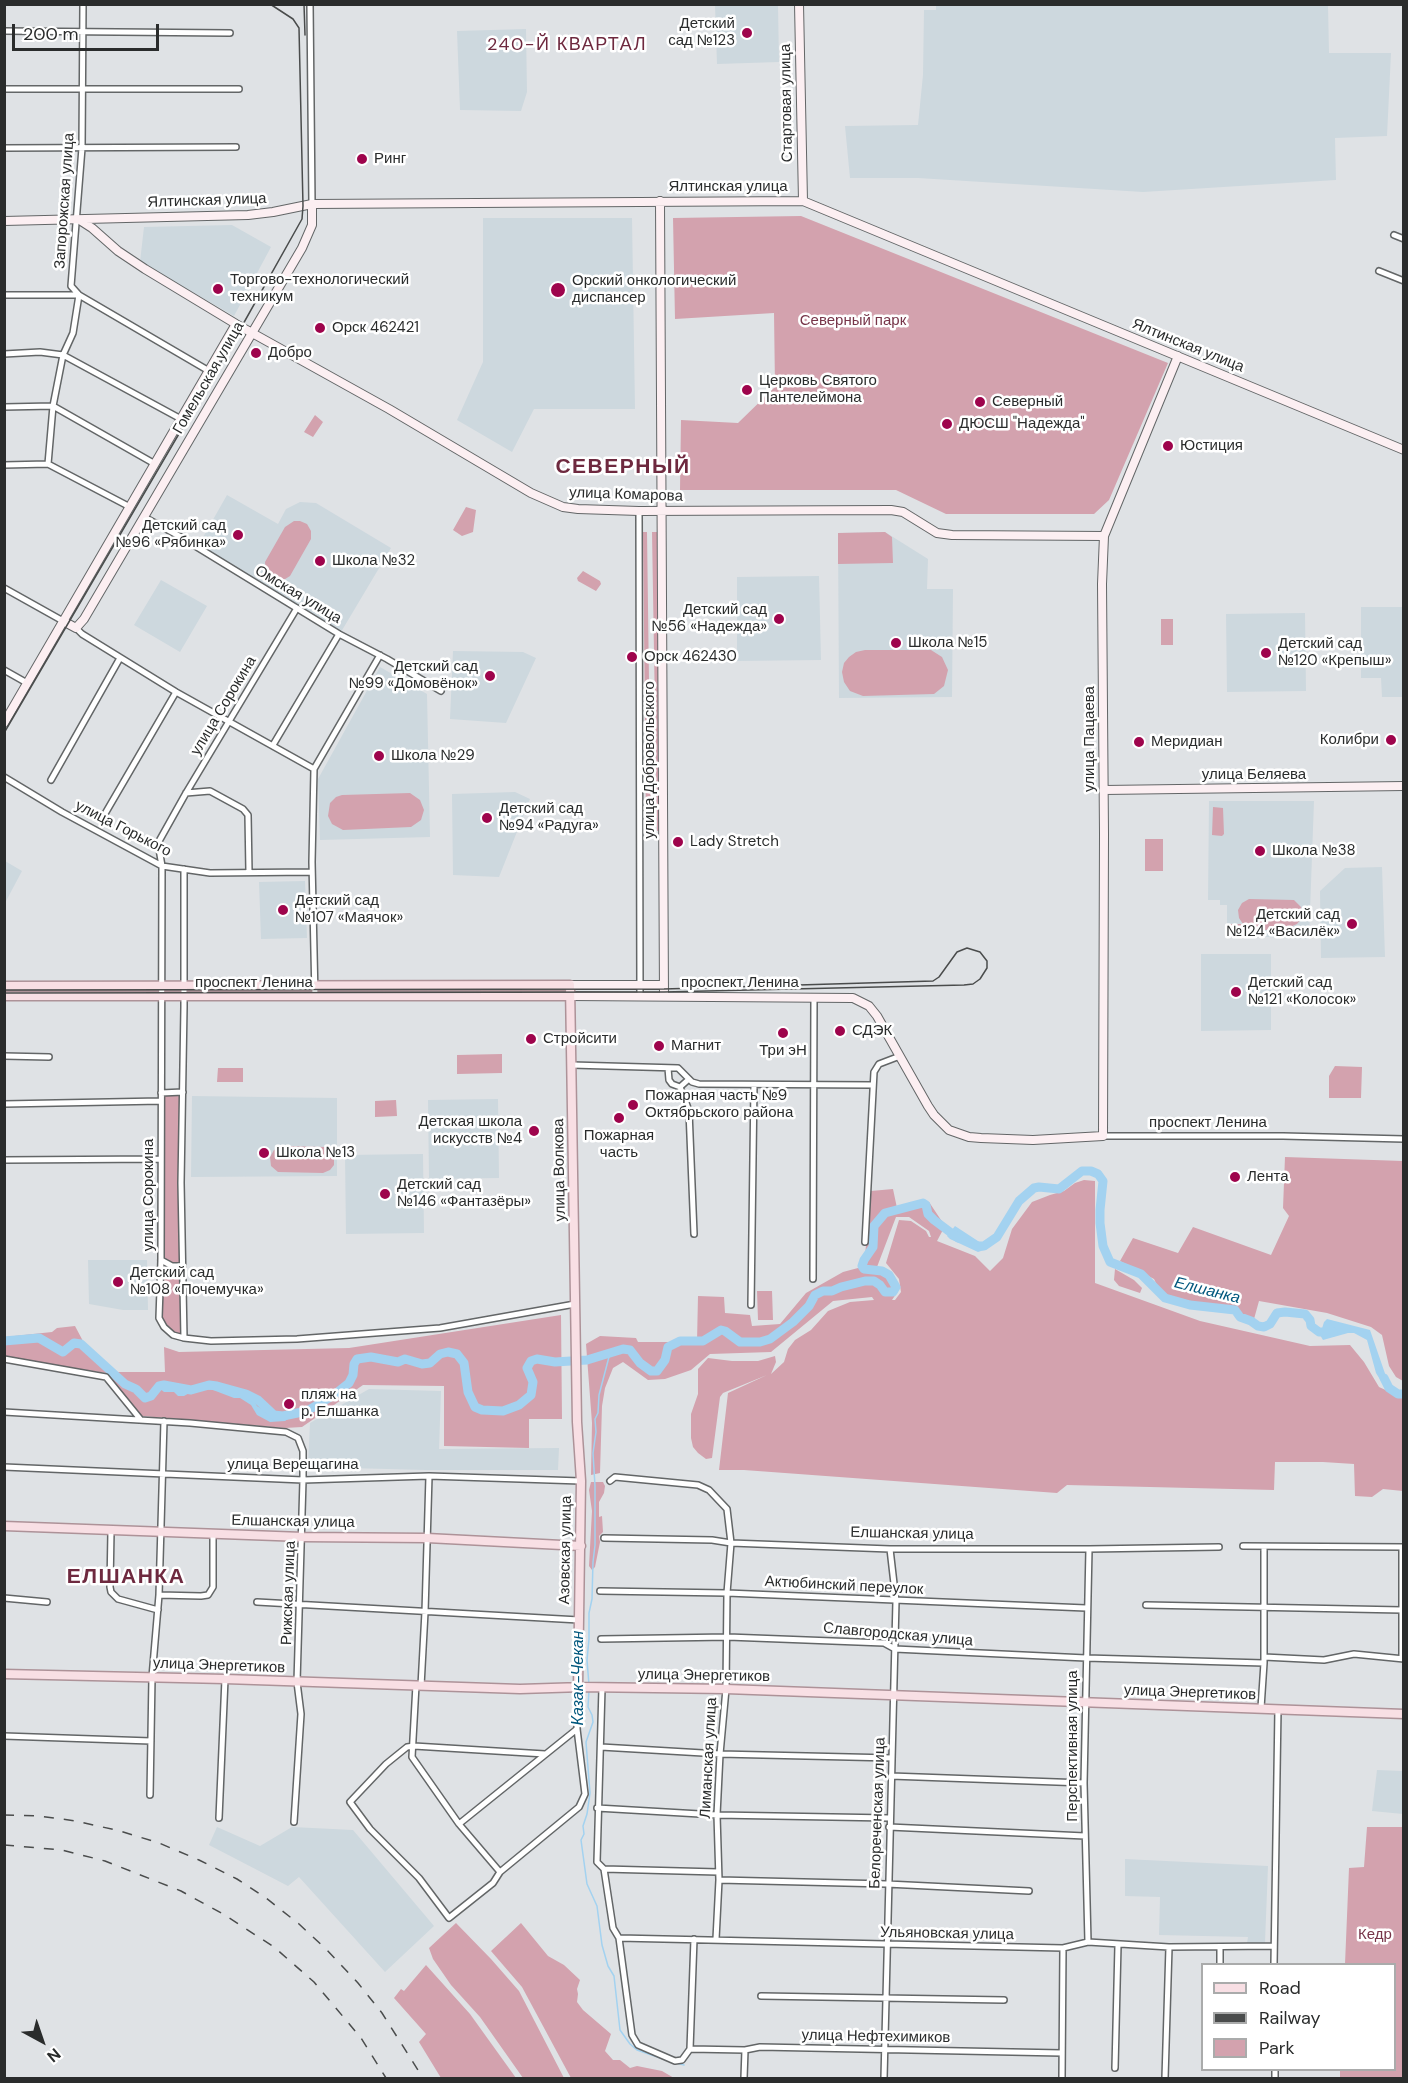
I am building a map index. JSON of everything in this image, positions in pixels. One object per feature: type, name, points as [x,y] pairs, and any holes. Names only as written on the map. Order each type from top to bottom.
[{"type":"main road","name":"проспект Ленина","points":[[4,986],[570,985]]},
{"type":"main road","name":"улица Волкова","points":[[570,985],[576,1355]]},
{"type":"main road","name":"проспект Ленина","points":[[4,996],[570,996]]},
{"type":"main road","name":"Азовская улица","points":[[576,1355],[581,1480],[579,1620],[581,1687]]},
{"type":"main road","name":"Елшанская улица","points":[[4,1526],[161,1533],[427,1538],[580,1546]]},
{"type":"main road","name":"улица Энергетиков","points":[[4,1674],[520,1689],[581,1687],[726,1689],[1404,1714]]},
{"type":"street","name":"Запорожская улица","points":[[48,464],[53,406],[63,355],[73,333],[79,295],[71,286],[82,147],[82,4]]},
{"type":"street","name":"Гомельская улица","points":[[76,628],[84,619],[302,248],[312,225],[310,4]]},
{"type":"street","name":"Стартовая улица","points":[[799,4],[803,201]]},
{"type":"street","points":[[4,31],[230,33]]},
{"type":"street","points":[[4,88],[239,89]]},
{"type":"street","points":[[4,148],[236,147]]},
{"type":"street","name":"улица Добровольского","points":[[660,201],[664,996]]},
{"type":"street","name":"Ялтинская улица","points":[[4,221],[248,214],[273,212],[312,204],[803,201],[1404,450]]},
{"type":"street","name":"улица Комарова","points":[[78,219],[145,269],[236,324],[389,409],[531,493],[563,507],[639,511],[891,510],[903,512],[937,532],[952,535],[1104,536]]},
{"type":"street","points":[[1394,235],[1404,239]]},
{"type":"street","points":[[1379,271],[1404,281]]},
{"type":"street","points":[[4,295],[79,295],[209,371]]},
{"type":"street","name":"Гомельская улица","points":[[4,723],[236,324]]},
{"type":"street","points":[[4,354],[40,352],[63,355],[181,419]]},
{"type":"street","name":"улица Пацаева","points":[[1103,1136],[1102,584],[1104,536],[1178,356]]},
{"type":"street","points":[[4,407],[53,406],[155,464]]},
{"type":"street","points":[[4,465],[48,464],[130,507]]},
{"type":"street","name":"улица Добровольского","points":[[639,511],[640,996]]},
{"type":"street","name":"Омская улица","points":[[144,516],[339,634],[441,691]]},
{"type":"street","points":[[4,588],[76,628],[82,634],[176,692],[314,770]]},
{"type":"street","name":"улица Сорокина","points":[[184,1338],[173,1335],[164,1327],[159,1318],[162,866],[158,843],[297,608]]},
{"type":"street","points":[[273,745],[339,634]]},
{"type":"street","points":[[315,997],[312,872],[314,770],[380,655]]},
{"type":"street","points":[[51,780],[120,658]]},
{"type":"street","points":[[4,670],[27,683]]},
{"type":"street","points":[[106,812],[176,692]]},
{"type":"street","name":"улица Горького","points":[[4,777],[62,812],[162,866],[210,873],[312,872]]},
{"type":"street","name":"улица Беляева","points":[[1104,790],[1404,786]]},
{"type":"street","points":[[186,793],[210,791],[248,814],[249,873]]},
{"type":"street","points":[[184,869],[182,1266],[184,1338],[211,1341],[297,1339],[440,1328],[575,1304]]},
{"type":"street","points":[[350,985],[350,997]]},
{"type":"street","points":[[510,985],[510,996]]},
{"type":"street","name":"проспект Ленина","points":[[570,985],[664,985]]},
{"type":"street","points":[[49,986],[49,996]]},
{"type":"street","points":[[265,997],[266,986]]},
{"type":"street","points":[[451,996],[452,986]]},
{"type":"street","name":"проспект Ленина","points":[[570,996],[853,998],[869,1006],[878,1016],[934,1115],[949,1130],[969,1137],[1033,1140],[1103,1136],[1404,1139]]},
{"type":"street","points":[[813,1279],[814,997]]},
{"type":"street","points":[[4,1056],[48,1056]]},
{"type":"street","points":[[865,1242],[874,1072],[879,1064],[900,1056]]},
{"type":"street","points":[[572,1065],[678,1068],[692,1082],[699,1084],[872,1085]]},
{"type":"street","points":[[668,1068],[669,1080],[680,1087],[689,1111],[694,1234]]},
{"type":"street","points":[[680,1087],[689,1079]]},
{"type":"street","points":[[750,1305],[754,1085]]},
{"type":"street","points":[[161,1093],[183,1092]]},
{"type":"street","points":[[4,1104],[161,1101]]},
{"type":"street","points":[[4,1160],[160,1159]]},
{"type":"street","points":[[161,1260],[172,1266],[182,1266]]},
{"type":"street","points":[[4,1359],[106,1377],[141,1420]]},
{"type":"street","points":[[4,1412],[164,1421],[159,1595],[152,1677],[150,1795]]},
{"type":"street","name":"Рижская улица","points":[[164,1421],[286,1432],[298,1438],[303,1451],[303,1537],[297,1682],[301,1714],[294,1822]]},
{"type":"street","name":"улица Верещагина","points":[[4,1467],[303,1480],[429,1476],[581,1480]]},
{"type":"street","points":[[429,1476],[426,1612],[412,1757],[459,1824],[500,1872]]},
{"type":"street","name":"Лиманская улица","points":[[610,1481],[615,1477],[698,1485],[709,1490],[727,1509],[731,1543],[727,1593],[726,1689],[717,1815],[719,1880],[716,1939]]},
{"type":"street","points":[[111,1530],[111,1592],[118,1599],[158,1610]]},
{"type":"street","points":[[159,1595],[208,1595],[213,1587],[213,1534]]},
{"type":"street","name":"Елшанская улица","points":[[604,1538],[712,1540],[731,1543],[890,1549],[1219,1547]]},
{"type":"street","points":[[1243,1546],[1403,1547],[1403,1659]]},
{"type":"street","points":[[1261,1708],[1264,1660],[1264,1547]]},
{"type":"street","name":"Белореченская улица","points":[[884,2079],[887,1884],[896,1601],[890,1549]]},
{"type":"street","name":"Перспективная улица","points":[[1088,1942],[1084,1783],[1089,1549]]},
{"type":"street","name":"Актюбинский переулок","points":[[600,1591],[727,1593],[1086,1608]]},
{"type":"street","points":[[4,1598],[47,1602]]},
{"type":"street","points":[[257,1602],[579,1620]]},
{"type":"street","points":[[1146,1605],[1402,1610]]},
{"type":"street","name":"Славгородская улица","points":[[601,1639],[728,1637],[884,1643],[895,1650],[1086,1658],[1324,1660],[1354,1654],[1403,1659]]},
{"type":"street","points":[[219,1818],[225,1679]]},
{"type":"street","name":"Азовская улица","points":[[414,1746],[407,1747],[386,1764],[350,1802],[370,1829],[419,1878],[449,1918],[493,1883],[500,1872],[579,1807],[585,1794],[577,1729],[581,1687]]},
{"type":"street","points":[[599,1688],[601,1747],[597,1808],[597,1862],[604,1869],[613,1928],[619,1938],[632,2035],[638,2045],[675,2061],[682,2060],[690,2049],[694,1938]]},
{"type":"street","points":[[1274,1963],[1278,1708]]},
{"type":"street","points":[[459,1824],[577,1729]]},
{"type":"street","points":[[4,1736],[151,1741]]},
{"type":"street","points":[[414,1746],[545,1754]]},
{"type":"street","points":[[601,1747],[720,1754],[892,1758]]},
{"type":"street","points":[[891,1776],[1084,1783]]},
{"type":"street","points":[[597,1808],[717,1815],[889,1818]]},
{"type":"street","points":[[889,1827],[1085,1836]]},
{"type":"street","points":[[604,1869],[718,1872]]},
{"type":"street","points":[[719,1880],[887,1884],[1029,1891]]},
{"type":"street","name":"Ульяновская улица","points":[[619,1938],[1063,1948],[1088,1942],[1169,1947],[1274,1946]]},
{"type":"street","points":[[1115,2068],[1118,1945]]},
{"type":"street","points":[[1165,2079],[1169,1947]]},
{"type":"street","points":[[1062,2079],[1063,1948]]},
{"type":"street","points":[[1220,1948],[1220,1963]]},
{"type":"street","points":[[761,1996],[1004,2000]]},
{"type":"street","name":"улица Нефтехимиков","points":[[690,2049],[745,2050],[760,2047],[1062,2053]]},
{"type":"street","points":[[744,2079],[745,2050]]},
{"type":"shaded area","name":"Детский сад №123","points":[[715,5],[778,5],[779,62],[717,64]]},
{"type":"shaded area","points":[[936,5],[1328,5],[1329,53],[1391,53],[1387,136],[1335,138],[1336,180],[1143,192],[918,178],[850,178],[845,126],[918,125],[923,75],[924,10],[936,10]]},
{"type":"shaded area","points":[[526,29],[527,92],[521,111],[460,110],[457,31]]},
{"type":"shaded area","name":"Орский онкологический диспансер","points":[[483,218],[632,218],[635,409],[534,409],[512,452],[457,420],[483,362]]},
{"type":"shaded area","name":"Торгово-технологический техникум","points":[[232,225],[271,247],[234,316],[140,262],[144,227]]},
{"type":"shaded area","name":"Школа №32","points":[[227,495],[278,524],[286,509],[300,502],[316,503],[391,548],[341,632],[198,546]]},
{"type":"shaded area","name":"Школа №15","points":[[885,532],[928,559],[927,589],[953,589],[952,697],[839,698],[838,533]]},
{"type":"shaded area","name":"Детский сад №56 «Надежда»","points":[[819,576],[821,660],[737,661],[737,577]]},
{"type":"shaded area","name":"Детский сад №96 «Рябинка»","points":[[161,580],[207,606],[180,652],[134,625]]},
{"type":"shaded area","points":[[1361,607],[1403,607],[1403,697],[1382,697],[1381,678],[1361,678]]},
{"type":"shaded area","name":"Детский сад №120 «Крепыш»","points":[[1305,613],[1306,691],[1227,692],[1226,614]]},
{"type":"shaded area","name":"Детский сад №99 «Домовёнок»","points":[[453,651],[523,652],[536,658],[506,723],[450,719]]},
{"type":"shaded area","name":"Школа №29","points":[[380,667],[427,694],[430,837],[320,840],[318,779]]},
{"type":"shaded area","name":"Детский сад №94 «Радуга»","points":[[515,792],[530,799],[499,877],[453,875],[452,794]]},
{"type":"shaded area","name":"Школа №38","points":[[1209,801],[1314,801],[1309,939],[1227,935],[1227,905],[1220,905],[1220,900],[1208,900]]},
{"type":"shaded area","points":[[5,861],[22,871],[5,903]]},
{"type":"shaded area","name":"Детский сад №124 «Василёк»","points":[[1382,867],[1385,957],[1321,958],[1320,891],[1345,868]]},
{"type":"shaded area","name":"Детский сад №107 «Маячок»","points":[[305,881],[307,938],[261,939],[259,882]]},
{"type":"shaded area","name":"Детский сад №121 «Колосок»","points":[[1201,954],[1271,954],[1271,1030],[1201,1031]]},
{"type":"shaded area","name":"Школа №13","points":[[192,1096],[337,1098],[337,1176],[191,1177]]},
{"type":"shaded area","points":[[498,1099],[499,1178],[429,1179],[428,1100]]},
{"type":"shaded area","name":"Детский сад №146 «Фантазёры»","points":[[423,1154],[424,1233],[346,1234],[345,1155]]},
{"type":"shaded area","name":"Детский сад №108 «Почемучка»","points":[[88,1260],[147,1260],[148,1310],[123,1310],[89,1304]]},
{"type":"shaded area","points":[[369,1389],[441,1391],[439,1449],[559,1448],[558,1470],[308,1467],[310,1423]]},
{"type":"shaded area","points":[[1377,1770],[1403,1771],[1403,1814],[1372,1811]]},
{"type":"shaded area","points":[[217,1827],[260,1846],[292,1827],[353,1830],[434,1926],[385,1972],[299,1877],[288,1886],[209,1845]]},
{"type":"shaded area","points":[[1125,1859],[1268,1866],[1265,1943],[1247,1943],[1248,1937],[1159,1935],[1160,1897],[1125,1896]]},
{"type":"green space","name":"Северный парк","points":[[801,216],[1168,363],[1109,500],[1094,514],[946,514],[896,490],[680,490],[681,420],[738,423],[775,387],[774,313],[675,319],[673,218]]},
{"type":"green space","points":[[315,415],[323,422],[313,437],[304,432]]},
{"type":"green space","points":[[466,507],[476,510],[473,532],[462,536],[453,530]]},
{"type":"green space","points":[[294,521],[307,524],[311,531],[311,539],[290,576],[282,581],[275,581],[266,573],[265,562],[285,527]]},
{"type":"green space","points":[[643,532],[647,532],[651,831],[647,831],[646,822]]},
{"type":"green space","points":[[652,532],[657,532],[662,831],[657,831]]},
{"type":"green space","points":[[885,532],[892,537],[893,563],[838,564],[838,533]]},
{"type":"green space","points":[[583,571],[600,581],[601,584],[596,591],[578,581],[577,578]]},
{"type":"green space","points":[[1161,619],[1173,619],[1173,645],[1161,645]]},
{"type":"green space","points":[[931,650],[942,657],[948,670],[944,686],[934,694],[863,696],[850,691],[844,682],[842,672],[844,663],[856,652]]},
{"type":"green space","points":[[410,793],[420,800],[424,810],[421,820],[411,827],[343,830],[332,824],[328,816],[330,803],[342,795]]},
{"type":"green space","points":[[1213,807],[1223,808],[1224,834],[1222,836],[1212,835]]},
{"type":"green space","points":[[1145,839],[1163,839],[1163,871],[1145,871]]},
{"type":"green space","points":[[1249,899],[1294,900],[1301,907],[1302,918],[1290,927],[1290,930],[1229,930],[1229,924],[1243,924],[1238,910],[1242,903]]},
{"type":"green space","points":[[502,1054],[502,1073],[457,1074],[457,1055]]},
{"type":"green space","points":[[1335,1066],[1362,1067],[1361,1098],[1329,1098],[1329,1076]]},
{"type":"green space","points":[[218,1068],[243,1068],[243,1082],[217,1082]]},
{"type":"green space","points":[[183,1092],[184,1338],[173,1335],[159,1318],[161,1093]]},
{"type":"green space","points":[[396,1100],[397,1116],[375,1117],[375,1101]]},
{"type":"green space","points":[[283,1146],[326,1147],[334,1154],[334,1165],[323,1173],[278,1172],[271,1166],[270,1157],[274,1150]]},
{"type":"green space","points":[[1285,1157],[1403,1161],[1403,1381],[1396,1377],[1389,1366],[1382,1335],[1371,1327],[1327,1313],[1259,1301],[1254,1319],[1161,1293],[1154,1279],[1120,1261],[1133,1238],[1178,1253],[1193,1227],[1271,1255],[1289,1216],[1283,1208]]},
{"type":"green space","points":[[1084,1180],[1095,1181],[1095,1283],[1200,1321],[1310,1346],[1350,1345],[1364,1362],[1379,1387],[1403,1398],[1403,1491],[1383,1489],[1372,1497],[1355,1496],[1354,1464],[1323,1462],[1275,1462],[1274,1490],[1067,1485],[1057,1493],[719,1470],[728,1393],[767,1375],[723,1393],[720,1397],[712,1458],[706,1459],[698,1453],[693,1447],[691,1438],[691,1414],[698,1394],[698,1369],[708,1358],[758,1361],[775,1356],[776,1362],[771,1374],[784,1362],[788,1349],[795,1340],[811,1330],[828,1311],[850,1302],[874,1300],[872,1297],[833,1301],[771,1352],[710,1354],[691,1370],[665,1379],[648,1380],[623,1362],[613,1368],[605,1388],[602,1406],[600,1473],[591,1475],[592,1423],[586,1344],[600,1336],[636,1338],[638,1342],[697,1342],[698,1296],[724,1297],[725,1313],[750,1315],[752,1326],[780,1324],[806,1293],[843,1272],[858,1268],[865,1256],[871,1191],[893,1189],[897,1208],[929,1202],[945,1226],[937,1241],[975,1256],[990,1271],[1003,1258],[1012,1229],[1032,1202],[1064,1191]],"holes":[[[896,1217],[909,1217],[929,1231],[931,1237],[911,1221],[899,1220],[886,1263],[899,1279],[901,1292],[895,1300],[892,1300],[898,1291],[894,1278],[877,1267]]]},
{"type":"green space","points":[[1115,1269],[1134,1280],[1142,1288],[1140,1293],[1119,1286],[1114,1280]]},
{"type":"green space","points":[[757,1291],[772,1291],[773,1320],[758,1320]]},
{"type":"green space","points":[[561,1315],[562,1419],[529,1419],[529,1448],[444,1446],[444,1386],[363,1385],[302,1427],[285,1428],[142,1416],[106,1373],[5,1357],[5,1337],[52,1332],[57,1328],[75,1326],[84,1343],[111,1372],[165,1372],[164,1347],[179,1352],[349,1348]]},
{"type":"green space","points":[[591,1482],[603,1482],[605,1486],[599,1502],[599,1517],[602,1516],[603,1532],[599,1536],[595,1567],[592,1570],[589,1566],[592,1511],[589,1490]]},
{"type":"green space","name":"Кедр","points":[[1403,1822],[1403,2078],[1340,2078],[1340,2071],[1396,2071],[1396,1963],[1345,1963],[1349,1868],[1364,1867],[1367,1827],[1402,1827]]},
{"type":"green space","points":[[456,1923],[519,1991],[564,2078],[523,2078],[480,2017],[451,1985],[433,1959],[429,1948]]},
{"type":"green space","points":[[521,1923],[548,1956],[564,1965],[580,1980],[577,2002],[611,2034],[605,2051],[613,2060],[620,2060],[630,2068],[637,2066],[662,2071],[674,2078],[571,2078],[522,1987],[491,1951]]},
{"type":"green space","points":[[426,1965],[470,2014],[516,2078],[441,2078],[419,2042],[426,2034],[394,1998],[401,1989],[404,1991]]},
{"type":"water","points":[[955,1226],[988,1245],[987,1249],[978,1252],[950,1239],[947,1236]]},
{"type":"water","points":[[1327,1319],[1370,1330],[1390,1388],[1384,1386],[1376,1373],[1367,1340],[1354,1333],[1348,1333],[1323,1340],[1320,1335]]},
{"type":"water","points":[[164,1385],[176,1386],[179,1389],[201,1386],[237,1389],[240,1395],[253,1398],[257,1406],[274,1416],[282,1413],[290,1414],[291,1417],[285,1421],[270,1422],[257,1415],[251,1405],[240,1398],[201,1389],[178,1396],[174,1392],[164,1392],[159,1388]]},
{"type":"waterway","name":"Елшанка","points":[[977,1246],[984,1246],[997,1237],[1019,1201],[1034,1188],[1059,1189],[1082,1171],[1091,1171],[1098,1174],[1103,1181],[1100,1223],[1103,1246],[1110,1262],[1141,1274],[1165,1298],[1190,1305],[1235,1310],[1240,1317],[1264,1327],[1270,1324],[1277,1313],[1305,1314],[1311,1326],[1319,1332],[1333,1332]]},
{"type":"waterway","name":"Елшанка","points":[[4,1341],[39,1338],[63,1352],[74,1343],[81,1344],[125,1384],[136,1389],[145,1398],[151,1396],[159,1386],[164,1385],[191,1390],[209,1385],[217,1386],[246,1394],[258,1400],[274,1415],[283,1416],[307,1411],[334,1395],[349,1383],[357,1359],[371,1357],[398,1362],[405,1359],[422,1364],[430,1363],[440,1354],[448,1352],[457,1354],[464,1363],[468,1392],[475,1407],[482,1410],[503,1411],[519,1405],[531,1395],[533,1382],[527,1368],[531,1361],[537,1359],[555,1362],[587,1360],[623,1349],[630,1350],[640,1363],[651,1371],[657,1371],[665,1360],[668,1347],[680,1341],[703,1341],[721,1330],[740,1342],[760,1342],[770,1339],[793,1322],[809,1306],[815,1295],[823,1291],[874,1281],[885,1292],[893,1292],[896,1287],[889,1275],[882,1271],[864,1269],[862,1266],[873,1247],[874,1226],[885,1213],[923,1203],[926,1205],[928,1214],[958,1238]]},
{"type":"waterway","name":"Казак-Чекан","points":[[589,1685],[587,1660],[589,1613],[595,1545],[593,1453],[595,1419],[610,1353]]},
{"type":"waterway","name":"Елшанка","points":[[1384,1378],[1389,1388],[1398,1394],[1404,1394]]},
{"type":"waterway","name":"Казак-Чекан","points":[[589,1690],[588,1707],[593,1722],[586,1742],[590,1793],[583,1826],[584,1834],[581,1840],[587,1884],[597,1906],[602,1945],[608,1966],[614,1976],[620,2030],[637,2050],[672,2062]]},
{"type":"waterway","name":"Казак-Чекан","points":[[677,2063],[684,2065]]},
{"type":"tram line","points":[[4,733],[302,219],[299,28],[293,19],[270,4]]},
{"type":"tram line","points":[[304,4],[305,35]]},
{"type":"tram line","points":[[4,990],[664,989],[933,981],[939,977],[957,952],[967,948],[980,952],[987,961],[987,968],[980,979],[973,984],[964,985],[664,992],[4,993]]},
{"type":"railway","points":[[4,1815],[39,1816],[76,1821],[120,1831],[159,1843],[237,1879],[299,1924],[358,1983],[382,2013],[423,2078]]},
{"type":"railway","points":[[4,1845],[62,1850],[105,1861],[181,1891],[223,1914],[274,1947],[314,1982],[361,2038],[386,2078]]},
{"type":"place","name":"Детский сад №123","points":[[747,33]]},
{"type":"place","name":"Ринг","points":[[362,159]]},
{"type":"place","name":"Торгово-технологический техникум","points":[[218,289]]},
{"type":"place","name":"Орский онкологический диспансер","points":[[558,290]]},
{"type":"place","name":"Орск 462421","points":[[320,328]]},
{"type":"place","name":"Добро","points":[[256,353]]},
{"type":"place","name":"Церковь Святого Пантелеймона","points":[[747,390]]},
{"type":"place","name":"Северный","points":[[980,402]]},
{"type":"place","name":"ДЮСШ \"Надежда\"","points":[[947,424]]},
{"type":"place","name":"Юстиция","points":[[1168,446]]},
{"type":"place","name":"Детский сад №96 «Рябинка»","points":[[238,535]]},
{"type":"place","name":"Школа №32","points":[[320,561]]},
{"type":"place","name":"Детский сад №56 «Надежда»","points":[[779,619]]},
{"type":"place","name":"Школа №15","points":[[896,643]]},
{"type":"place","name":"Детский сад №120 «Крепыш»","points":[[1266,653]]},
{"type":"place","name":"Орск 462430","points":[[632,657]]},
{"type":"place","name":"Детский сад №99 «Домовёнок»","points":[[490,676]]},
{"type":"place","name":"Колибри","points":[[1391,740]]},
{"type":"place","name":"Меридиан","points":[[1139,742]]},
{"type":"place","name":"Школа №29","points":[[379,756]]},
{"type":"place","name":"Детский сад №94 «Радуга»","points":[[487,818]]},
{"type":"place","name":"Lady Stretch","points":[[678,842]]},
{"type":"place","name":"Школа №38","points":[[1260,851]]},
{"type":"place","name":"Детский сад №107 «Маячок»","points":[[283,910]]},
{"type":"place","name":"Детский сад №124 «Василёк»","points":[[1352,924]]},
{"type":"place","name":"Детский сад №121 «Колосок»","points":[[1236,992]]},
{"type":"place","name":"СДЭК","points":[[840,1031]]},
{"type":"place","name":"Три эН","points":[[783,1033]]},
{"type":"place","name":"Стройсити","points":[[531,1039]]},
{"type":"place","name":"Магнит","points":[[659,1046]]},
{"type":"place","name":"Пожарная часть №9 Октябрьского района","points":[[633,1105]]},
{"type":"place","name":"Пожарная часть","points":[[619,1118]]},
{"type":"place","name":"Детская школа искусств №4","points":[[534,1131]]},
{"type":"place","name":"Школа №13","points":[[264,1153]]},
{"type":"place","name":"Лента","points":[[1235,1177]]},
{"type":"place","name":"Детский сад №146 «Фантазёры»","points":[[385,1194]]},
{"type":"place","name":"Детский сад №108 «Почемучка»","points":[[118,1282]]},
{"type":"place","name":"пляж на р. Елшанка","points":[[289,1404]]},
{"type":"district","name":"240-Й КВАРТАЛ","points":[[567,45]]},
{"type":"district","name":"СЕВЕРНЫЙ","points":[[623,467]]},
{"type":"district","name":"ЕЛШАНКА","points":[[126,1577]]}]
